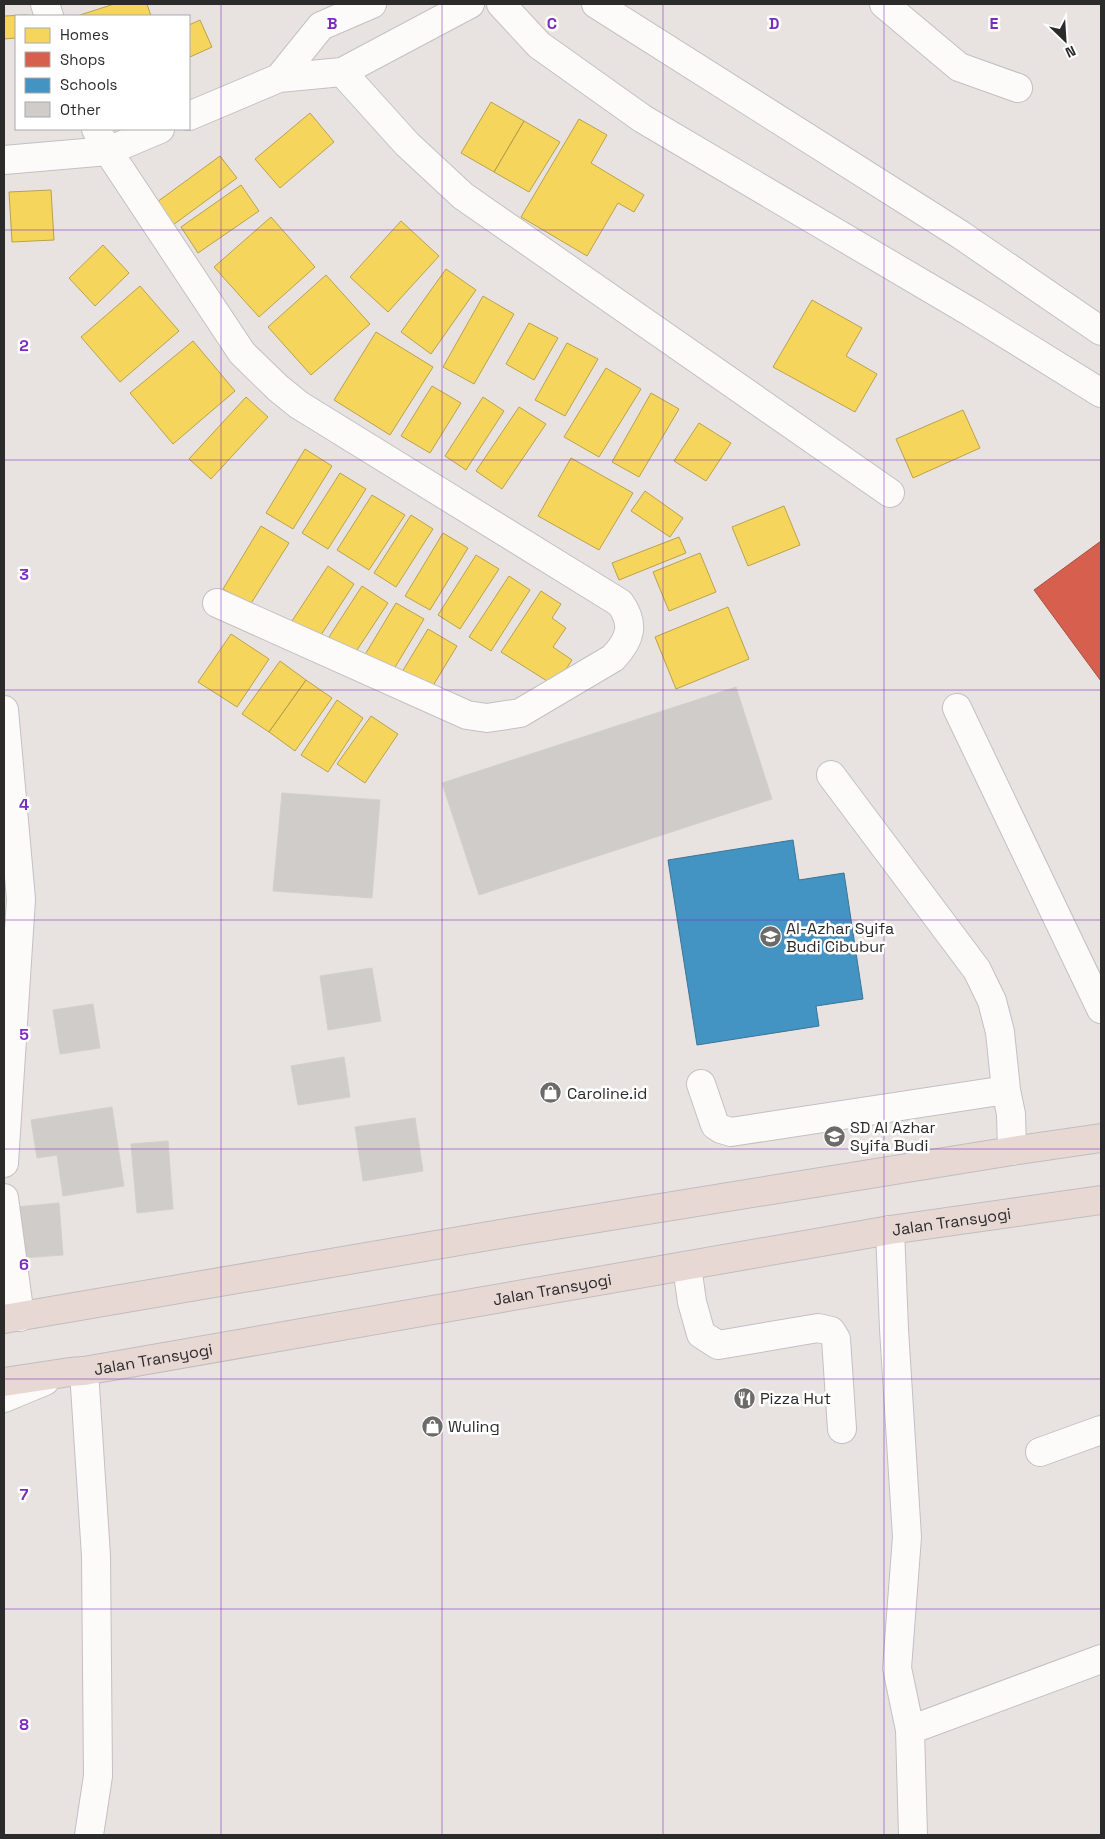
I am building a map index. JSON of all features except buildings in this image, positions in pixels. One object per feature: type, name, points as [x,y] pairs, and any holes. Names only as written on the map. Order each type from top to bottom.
[{"type":"highway","points":[[12,1318],[512,1232],[1101,1138]]},
{"type":"highway","name":"Jalan Transyogi","points":[[4,1382],[77,1372],[890,1230],[1101,1200]]},
{"type":"street","points":[[279,78],[317,15],[372,4]]},
{"type":"street","points":[[190,116],[279,78],[342,72],[470,4]]},
{"type":"street","points":[[501,4],[540,45],[643,119],[972,313],[1101,392]]},
{"type":"street","points":[[596,4],[961,235],[1101,331]]},
{"type":"street","points":[[884,4],[958,67],[1018,88]]},
{"type":"street","points":[[342,72],[407,144],[464,196],[890,493]]},
{"type":"street","points":[[4,160],[155,130]]},
{"type":"street","points":[[102,140],[242,353],[278,388],[299,405],[620,602],[629,618],[630,628],[621,650],[613,658],[520,713],[487,718],[467,715],[217,603]]},
{"type":"street","points":[[957,708],[1101,1009]]},
{"type":"street","points":[[4,710],[21,899],[4,1163]]},
{"type":"street","points":[[831,775],[977,970],[992,1001],[1000,1032],[1006,1090],[1011,1114],[1012,1151]]},
{"type":"street","points":[[701,1084],[715,1125],[730,1132],[1006,1090]]},
{"type":"street","points":[[4,1198],[12,1318]]},
{"type":"street","points":[[890,1230],[907,1537],[897,1668],[910,1730],[913,1835]]},
{"type":"street","points":[[687,1266],[692,1302],[701,1334],[718,1345],[818,1328],[831,1331],[836,1340],[842,1429]]},
{"type":"street","points":[[4,1398],[77,1372],[96,1556],[98,1776],[90,1835]]},
{"type":"street","points":[[1040,1452],[1101,1430]]},
{"type":"street","points":[[910,1730],[1101,1659]]},
{"type":"place","name":"Al-Azhar Syifa Budi Cibubur","points":[[770,937]]},
{"type":"place","name":"Caroline.id","points":[[551,1093]]},
{"type":"place","name":"SD Al Azhar Syifa Budi","points":[[834,1136]]},
{"type":"place","name":"Pizza Hut","points":[[744,1398]]},
{"type":"place","name":"Wuling","points":[[432,1426]]}]
